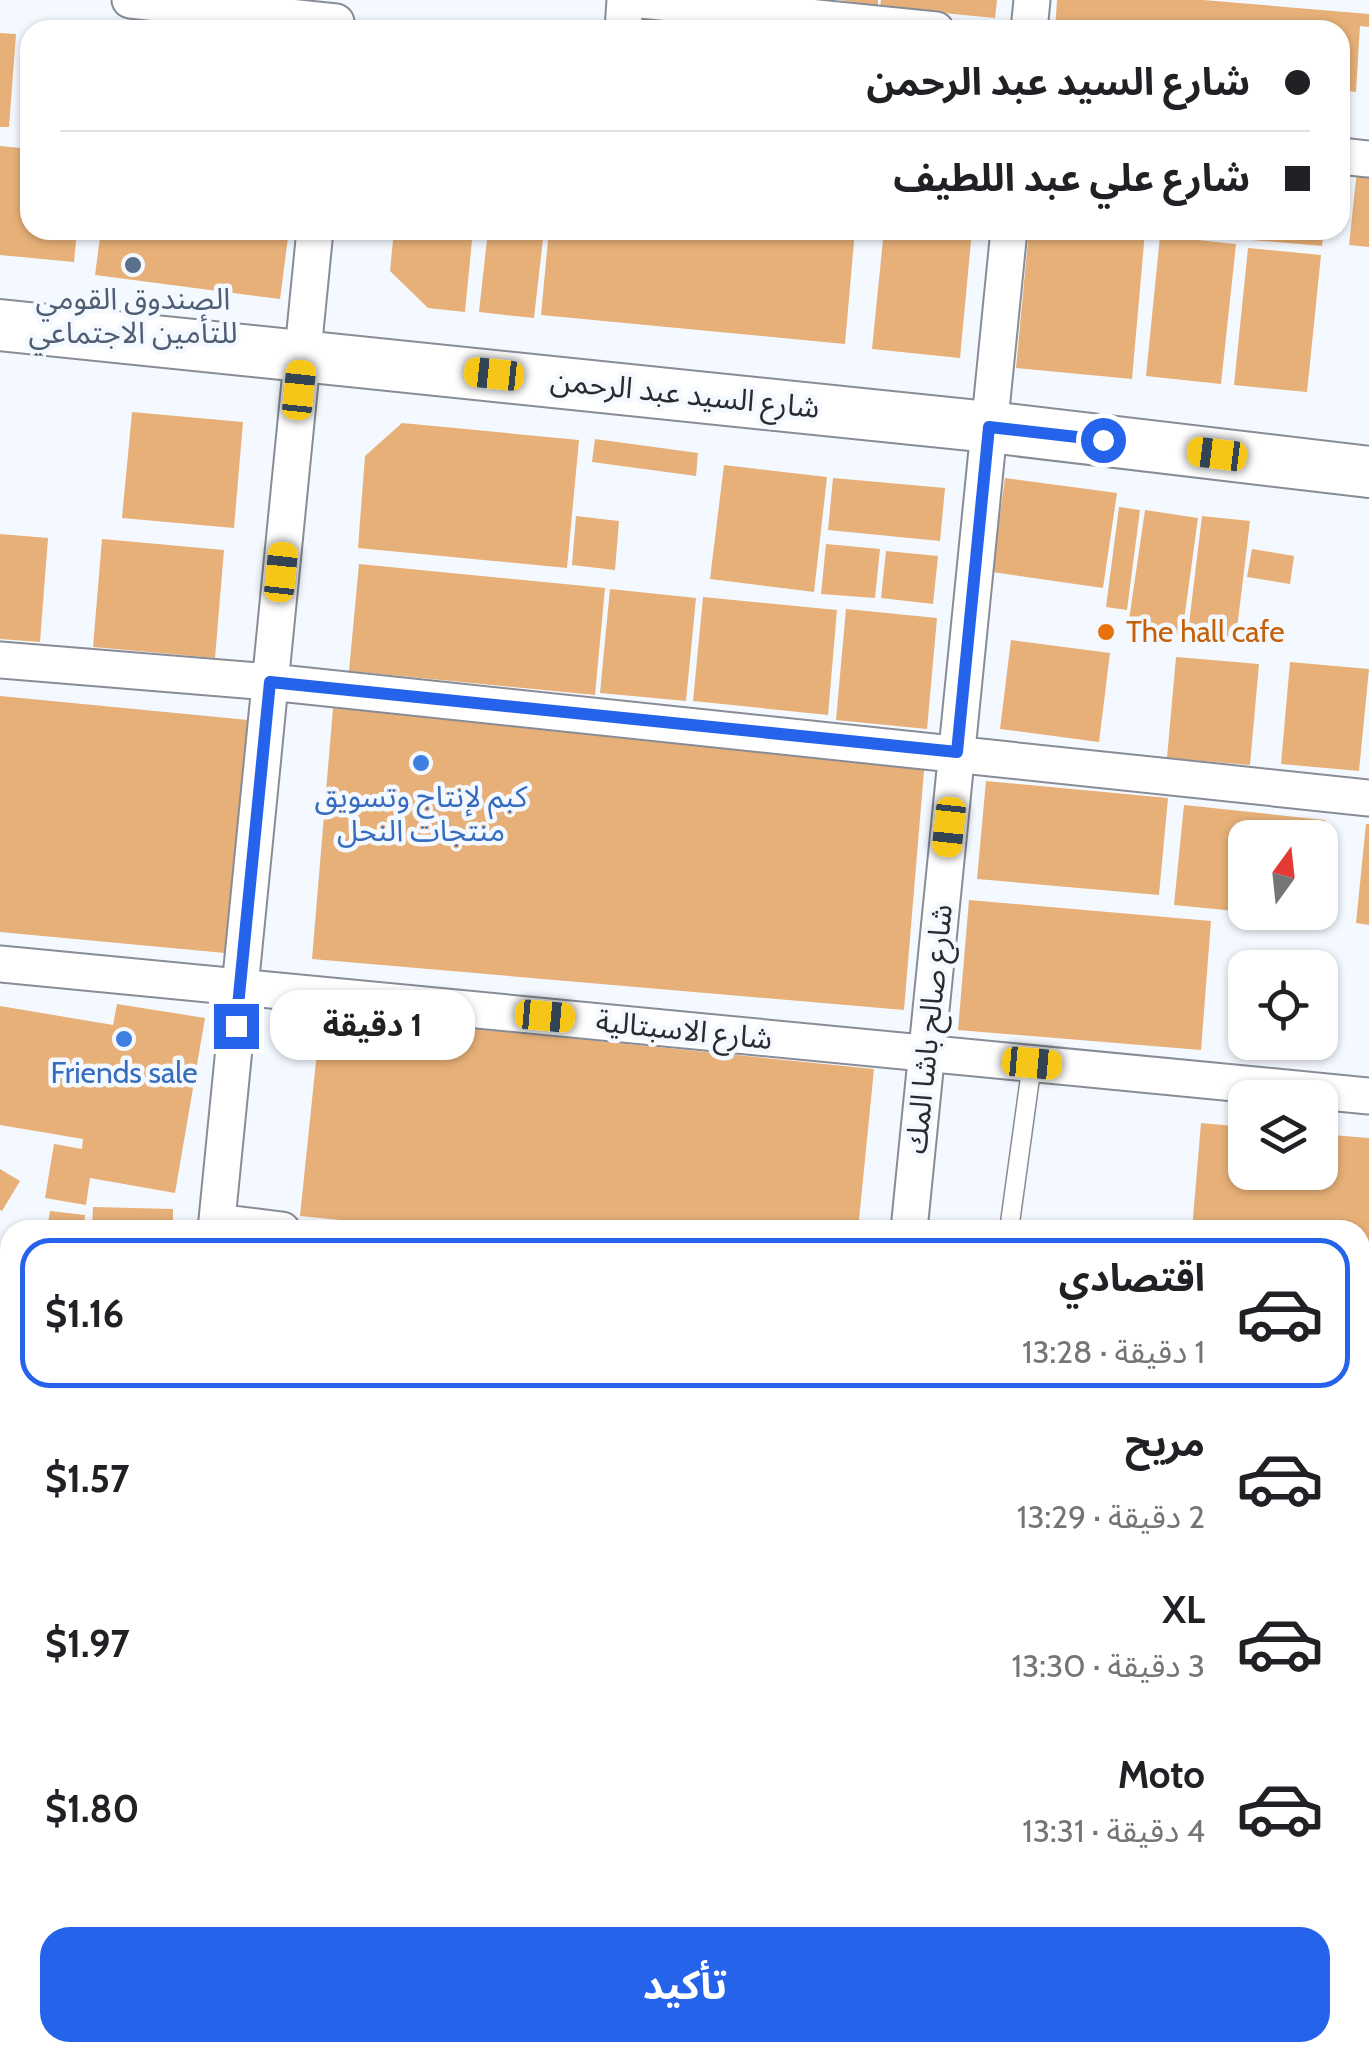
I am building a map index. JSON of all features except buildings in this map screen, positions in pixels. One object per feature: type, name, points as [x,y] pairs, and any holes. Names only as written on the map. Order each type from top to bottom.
[{"type":"street","points":[[130,0],[336,17]]},
{"type":"street","points":[[641,0],[838,20]]},
{"type":"street","points":[[218,1220],[315,240]]},
{"type":"street","name":"شارع صالح باشا المك","points":[[911,1220],[1008,240]]},
{"type":"street","name":"شارع السيد عبد الرحمن","points":[[0,325],[989,427],[1369,472]]},
{"type":"street","points":[[0,660],[270,682],[1369,798]]},
{"type":"street","name":"شارع الاسبتالية","points":[[0,964],[1369,1096]]},
{"type":"lane","points":[[1009,1220],[1032,1063]]},
{"type":"place","name":"الصندوق القومي للتأمين الاجتماعي","points":[[133,265]]},
{"type":"place","name":"The hall cafe","points":[[1106,632]]},
{"type":"place","name":"كبم لإنتاج وتسويق منتجات النحل","points":[[421,763]]},
{"type":"place","name":"Friends sale","points":[[124,1039]]},
{"type":"route","points":[[236,1026],[270,682],[957,752],[989,427],[1103,440]]}]
